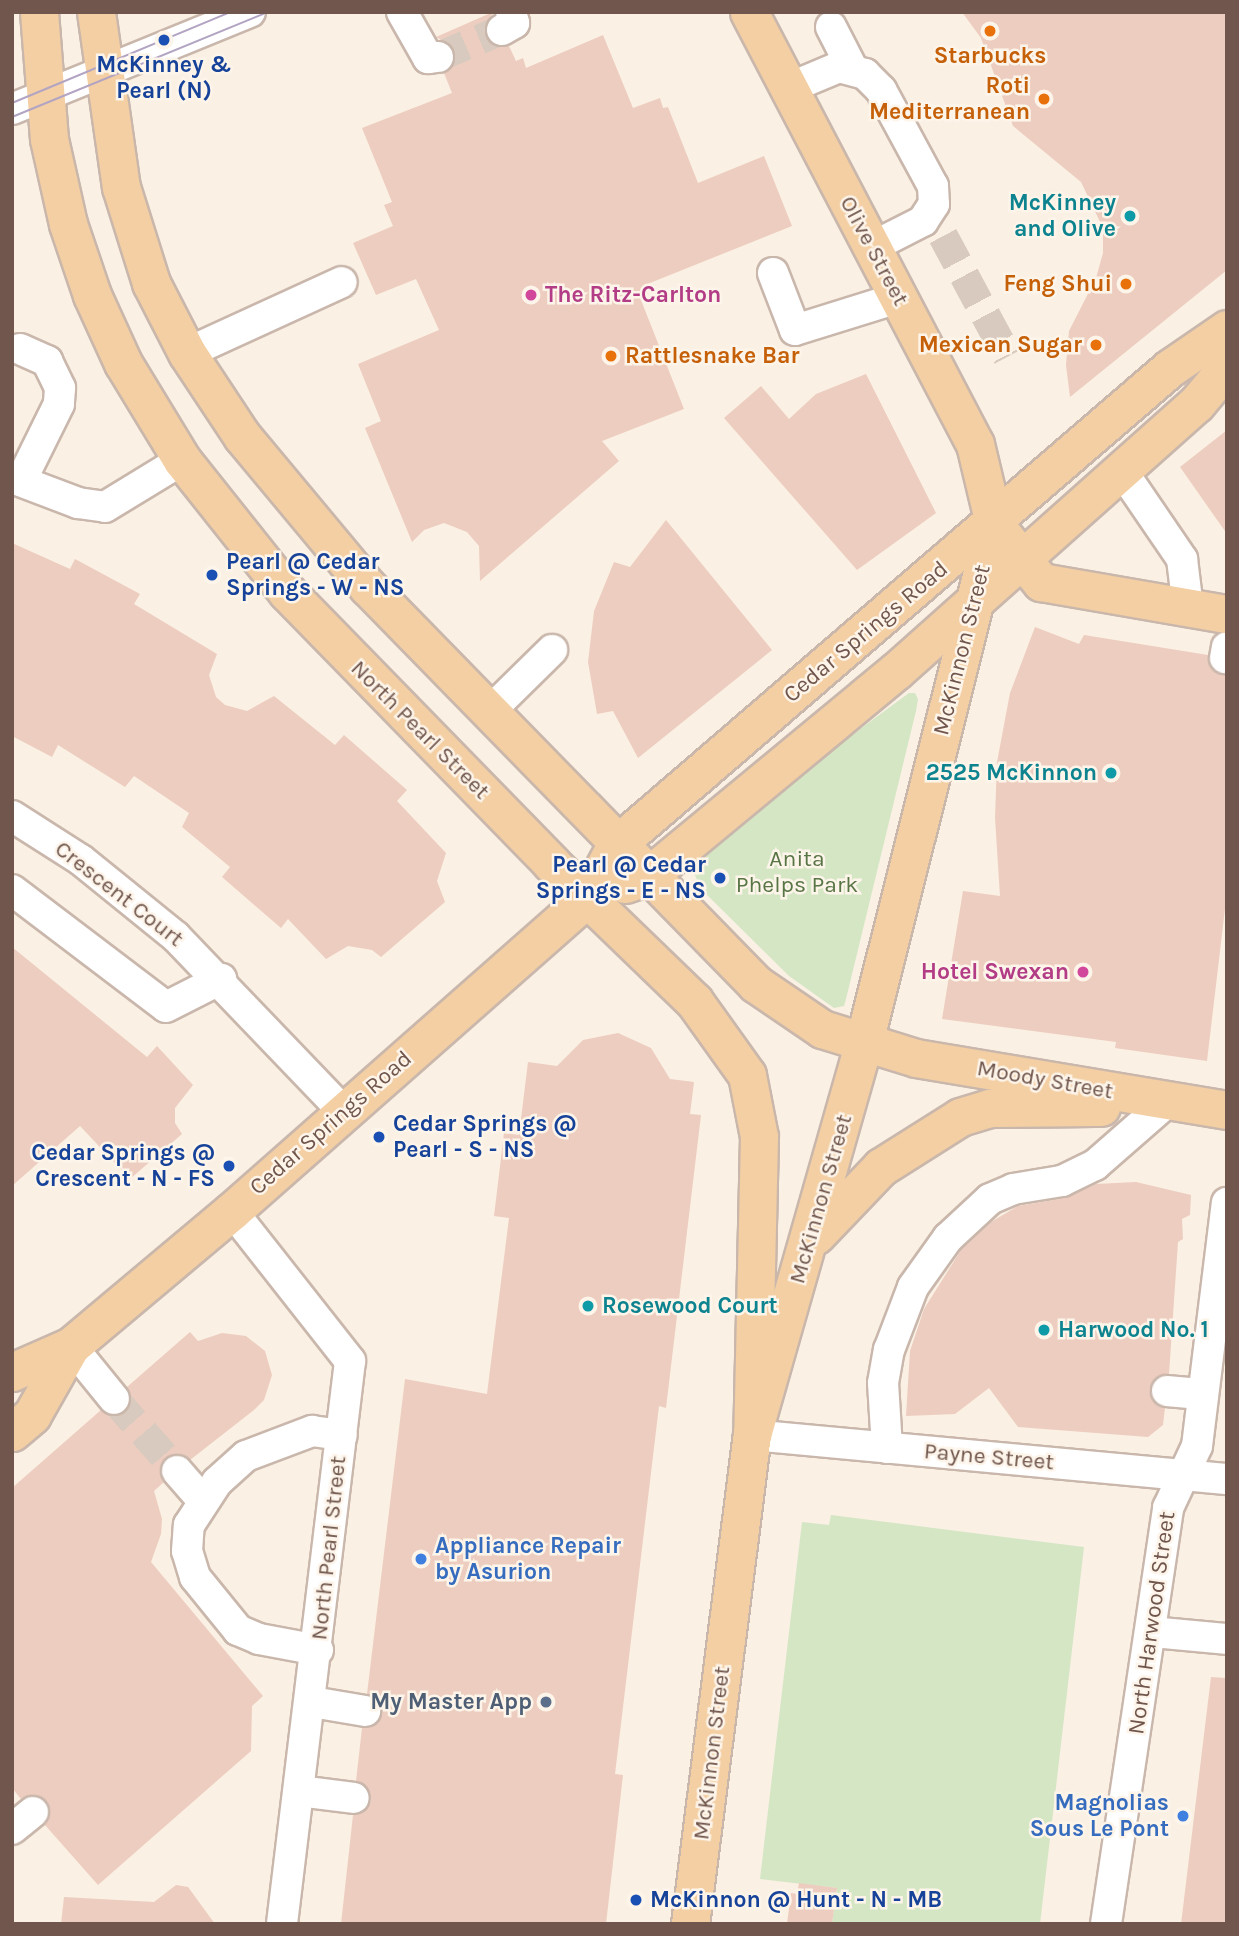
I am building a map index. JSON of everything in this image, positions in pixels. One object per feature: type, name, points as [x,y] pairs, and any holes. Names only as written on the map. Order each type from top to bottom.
[{"type":"main road","name":"North Pearl Street","points":[[39,12],[28,103],[48,138],[68,224],[92,296],[123,363],[182,460],[287,592],[694,1001],[747,1075],[760,1137],[752,1435]]},
{"type":"main road","points":[[96,12],[102,72],[121,187],[133,230],[152,283],[187,353],[242,436],[310,522],[488,713],[756,985],[822,1029],[864,1042]]},
{"type":"main road","name":"Olive Street","points":[[749,12],[975,444],[994,524],[1032,570]]},
{"type":"main road","name":"Cedar Springs Road","points":[[12,1372],[71,1346],[232,1211],[588,897],[616,845],[994,524],[1170,368],[1227,328]]},
{"type":"main road","name":"Cedar Springs Road","points":[[588,897],[648,876],[973,604],[1032,570],[1122,471],[1196,404],[1227,367]]},
{"type":"main road","name":"McKinnon Street","points":[[690,1924],[752,1435],[864,1042],[994,524]]},
{"type":"main road","points":[[1032,570],[1188,608],[1227,614]]},
{"type":"main road","name":"Moody Street","points":[[864,1042],[916,1058],[1227,1110]]},
{"type":"main road","points":[[808,1244],[881,1167],[960,1117],[990,1108],[1115,1107],[1157,1099]]},
{"type":"main road","name":"Cedar Springs Road","points":[[12,1433],[32,1415],[71,1346]]},
{"type":"street","points":[[28,103],[250,12]]},
{"type":"street","points":[[410,15],[428,58],[438,57]]},
{"type":"street","points":[[831,27],[852,68],[881,90],[933,186],[937,224],[872,247]]},
{"type":"street","points":[[789,88],[839,67],[852,68]]},
{"type":"street","points":[[773,273],[795,330],[898,298]]},
{"type":"street","points":[[187,353],[342,282]]},
{"type":"street","points":[[20,349],[47,361],[60,388],[59,404],[17,479],[78,503],[105,507],[182,460]]},
{"type":"street","points":[[1122,471],[1182,559],[1188,608]]},
{"type":"street","points":[[488,713],[552,650]]},
{"type":"street","name":"Crescent Court","points":[[13,819],[130,897],[220,979],[344,1112]]},
{"type":"street","points":[[12,890],[166,1007],[220,979]]},
{"type":"street","points":[[887,1448],[883,1383],[889,1350],[913,1287],[948,1237],[990,1199],[1013,1189],[1062,1181],[1095,1165],[1157,1099]]},
{"type":"street","name":"North Harwood Street","points":[[1106,1924],[1152,1632],[1168,1508],[1181,1475],[1197,1446],[1227,1203]]},
{"type":"street","name":"North Pearl Street","points":[[232,1211],[350,1361],[312,1702],[282,1924]]},
{"type":"street","points":[[71,1346],[114,1399]]},
{"type":"street","points":[[1167,1391],[1203,1394]]},
{"type":"street","points":[[318,1650],[259,1639],[229,1638],[202,1605],[187,1551],[189,1525],[203,1502],[246,1456],[269,1445],[312,1431],[342,1435]]},
{"type":"street","name":"Payne Street","points":[[752,1435],[1227,1479]]},
{"type":"street","points":[[177,1471],[203,1502]]},
{"type":"street","points":[[1152,1632],[1227,1639]]},
{"type":"street","points":[[312,1702],[365,1711]]},
{"type":"street","points":[[299,1791],[354,1798]]},
{"type":"green space","name":"Anita Phelps Park","points":[[909,693],[915,693],[918,699],[916,711],[846,999],[844,1006],[834,1008],[789,976],[702,890],[691,867],[769,796]]},
{"type":"green space","points":[[831,1515],[1084,1547],[1040,1924],[832,1923],[837,1888],[760,1879],[802,1522],[829,1525]]},
{"type":"building","name":"The Ritz-Carlton","points":[[493,12],[485,29],[487,39],[494,45],[509,46],[516,61],[523,58],[526,68],[603,35],[633,108],[660,98],[663,108],[668,107],[698,183],[764,156],[792,226],[645,285],[648,293],[639,295],[684,409],[602,441],[619,461],[480,581],[479,546],[467,532],[444,523],[424,530],[412,542],[365,428],[381,421],[358,364],[439,330],[416,279],[376,295],[353,243],[393,226],[384,205],[392,202],[362,128],[452,93],[444,73],[454,65],[455,55],[452,46],[436,37]]},
{"type":"building","points":[[962,12],[1227,12],[1227,270],[1070,397],[1066,365],[1069,331],[1096,278],[1103,253],[1103,228],[1081,182],[1013,126],[981,38]]},
{"type":"building","points":[[866,374],[936,513],[857,570],[724,418],[761,386],[789,419],[816,394]]},
{"type":"building","points":[[1227,430],[1227,534],[1180,467]]},
{"type":"building","points":[[666,520],[772,650],[638,758],[613,711],[597,714],[588,662],[594,611],[614,562],[630,567]]},
{"type":"building","points":[[12,543],[70,569],[75,559],[140,594],[134,604],[217,654],[209,675],[216,697],[225,705],[247,711],[274,696],[335,745],[344,735],[407,790],[397,801],[446,853],[437,881],[445,902],[381,957],[372,950],[348,946],[326,959],[288,919],[281,928],[222,877],[230,867],[182,827],[189,813],[134,776],[125,787],[58,745],[52,757],[12,736]]},
{"type":"building","points":[[1035,627],[1079,644],[1084,635],[1208,655],[1213,671],[1227,675],[1227,892],[1207,1061],[1115,1048],[1116,1042],[942,1019],[963,891],[1000,896],[995,818],[997,762],[1010,693]]},
{"type":"building","points":[[12,947],[147,1057],[157,1046],[193,1085],[175,1108],[175,1123],[182,1134],[130,1179],[80,1126],[12,1186]]},
{"type":"building","points":[[618,1033],[651,1048],[670,1079],[694,1082],[690,1114],[701,1115],[666,1408],[659,1406],[615,1774],[623,1775],[606,1924],[341,1924],[353,1815],[367,1809],[371,1800],[365,1785],[356,1781],[362,1728],[378,1723],[382,1713],[377,1698],[367,1694],[405,1379],[487,1394],[509,1218],[494,1216],[504,1133],[519,1135],[528,1062],[557,1066],[583,1040]]},
{"type":"building","name":"Harwood No. 1","points":[[1136,1182],[1191,1195],[1190,1215],[1182,1219],[1183,1239],[1178,1242],[1169,1374],[1159,1376],[1150,1389],[1152,1399],[1165,1408],[1163,1425],[1148,1437],[1018,1427],[989,1388],[955,1414],[906,1416],[910,1351],[924,1309],[961,1250],[991,1222],[1018,1206],[1065,1198],[1096,1184]]},
{"type":"building","points":[[190,1332],[198,1341],[222,1333],[246,1336],[265,1351],[272,1375],[264,1400],[254,1410],[190,1460],[174,1454],[161,1465],[164,1482],[154,1491],[162,1519],[161,1534],[151,1562],[263,1696],[252,1706],[251,1751],[98,1885],[45,1825],[50,1810],[46,1801],[31,1795],[21,1799],[12,1788],[12,1488],[101,1410],[116,1416],[125,1412],[131,1397],[127,1387]]},
{"type":"building","points":[[1211,1677],[1227,1678],[1227,1924],[1181,1924]]},
{"type":"building","points":[[799,1883],[837,1888],[832,1924],[787,1924],[791,1893],[797,1894]]},
{"type":"building","points":[[176,1885],[188,1887],[215,1924],[61,1924],[64,1897],[154,1902]]},
{"type":"tunnel","points":[[438,57],[502,30]]},
{"type":"tunnel","points":[[943,236],[1008,357]]},
{"type":"tunnel","points":[[114,1399],[177,1471]]},
{"type":"tram line","points":[[12,103],[231,12]]},
{"type":"tram line","points":[[12,117],[268,12]]},
{"type":"place","name":"Starbucks","points":[[990,31]]},
{"type":"place","name":"McKinney & Pearl (N)","points":[[164,40]]},
{"type":"place","name":"Roti Mediterranean","points":[[1044,99]]},
{"type":"place","name":"McKinney and Olive","points":[[1130,216]]},
{"type":"place","name":"Feng Shui","points":[[1126,284]]},
{"type":"place","name":"The Ritz-Carlton","points":[[531,295]]},
{"type":"place","name":"Mexican Sugar","points":[[1096,345]]},
{"type":"place","name":"Rattlesnake Bar","points":[[611,356]]},
{"type":"place","name":"Pearl @ Cedar Springs - W - NS","points":[[212,575]]},
{"type":"place","name":"2525 McKinnon","points":[[1111,773]]},
{"type":"place","name":"Pearl @ Cedar Springs - E - NS","points":[[720,878]]},
{"type":"place","name":"Hotel Swexan","points":[[1083,972]]},
{"type":"place","name":"Cedar Springs @ Pearl - S - NS","points":[[379,1137]]},
{"type":"place","name":"Cedar Springs @ Crescent - N - FS","points":[[229,1166]]},
{"type":"place","name":"Rosewood Court","points":[[588,1306]]},
{"type":"place","name":"Harwood No. 1","points":[[1044,1330]]},
{"type":"place","name":"Appliance Repair by Asurion","points":[[421,1559]]},
{"type":"place","name":"My Master App","points":[[546,1702]]},
{"type":"place","name":"Magnolias Sous Le Pont","points":[[1183,1816]]},
{"type":"place","name":"McKinnon @ Hunt - N - MB","points":[[636,1900]]}]
